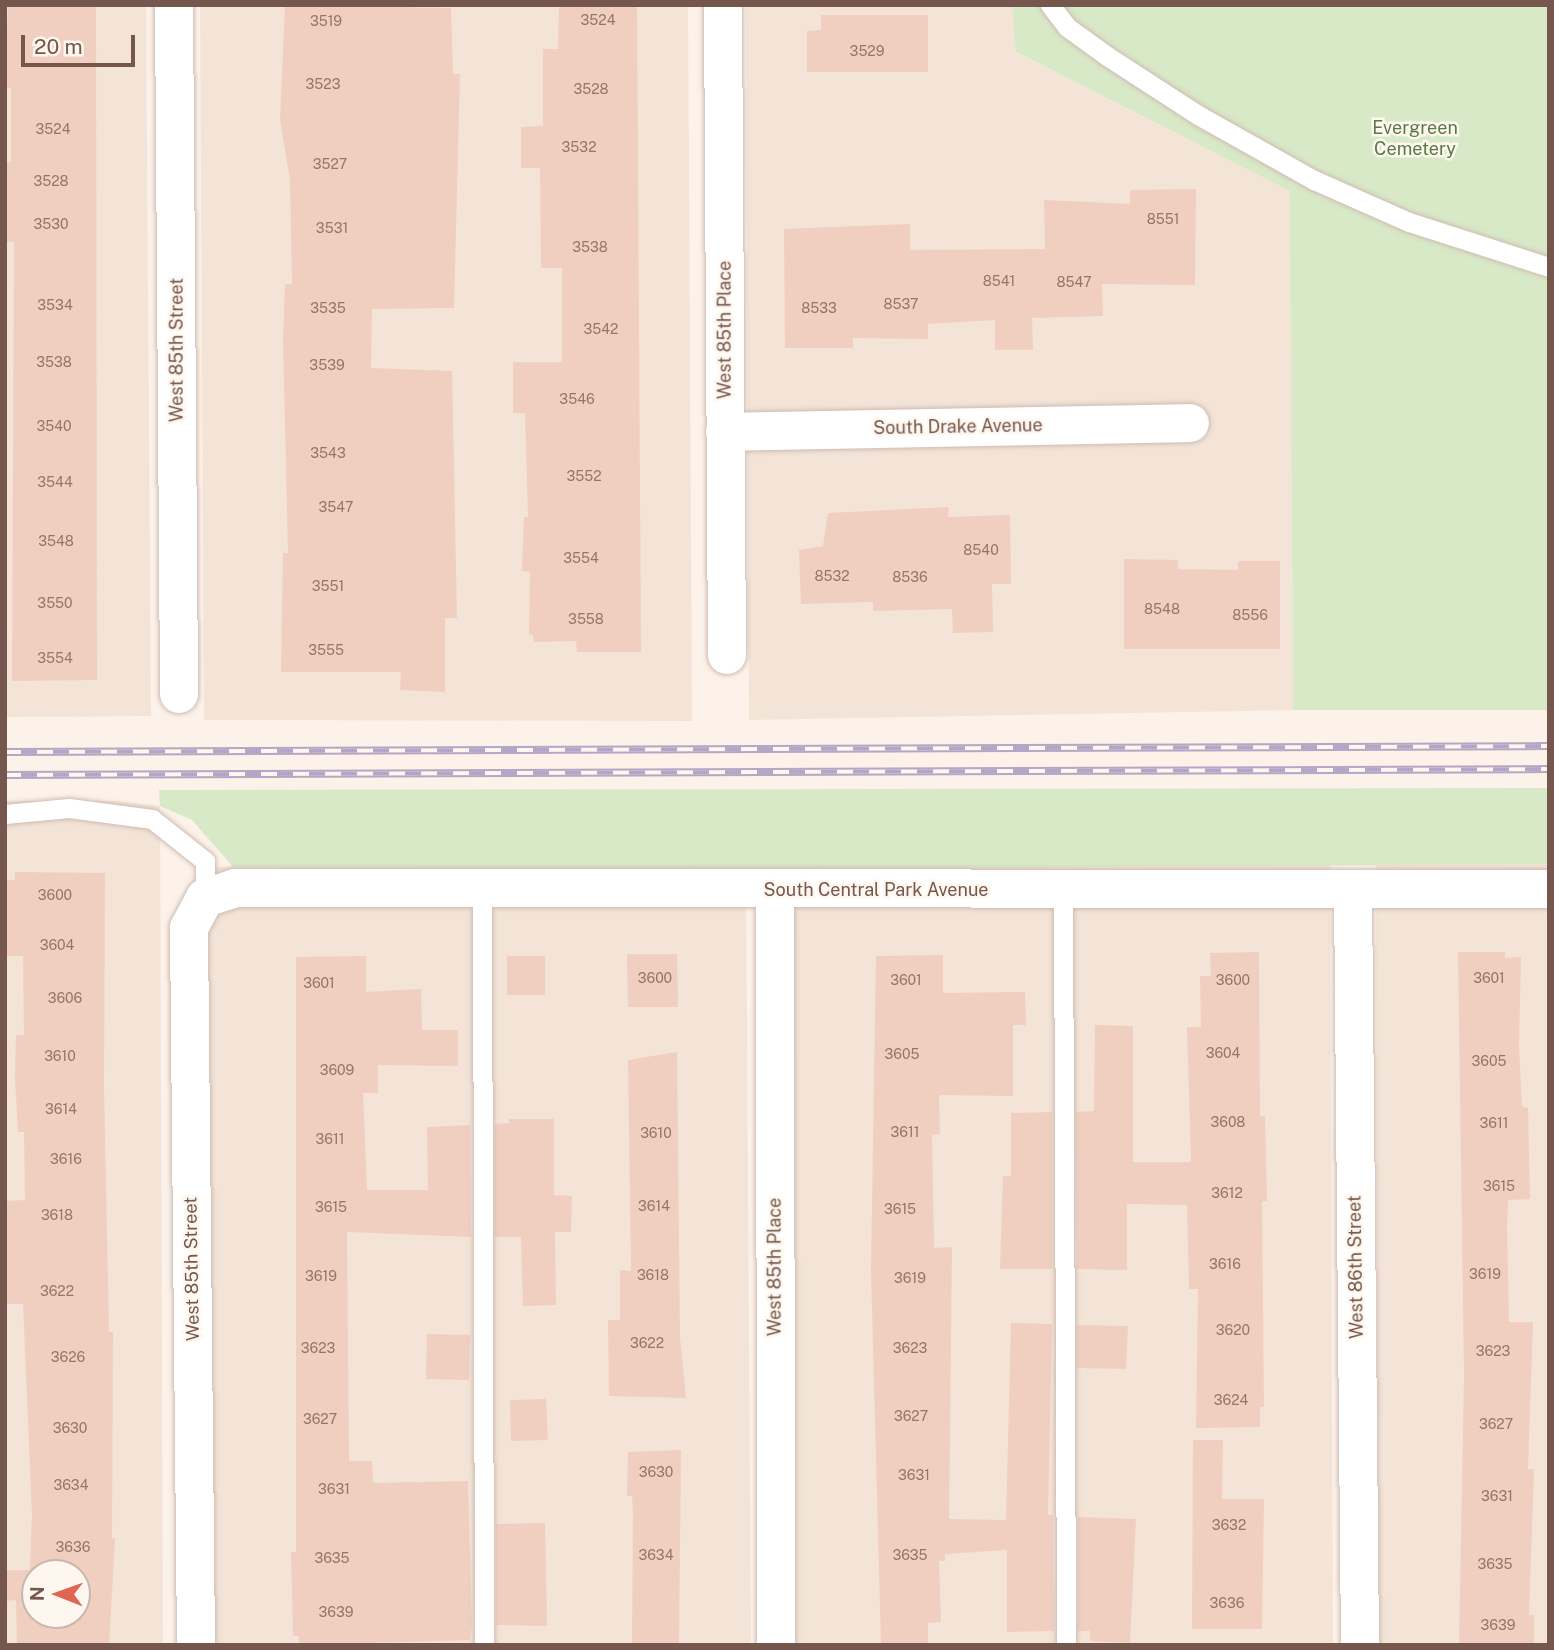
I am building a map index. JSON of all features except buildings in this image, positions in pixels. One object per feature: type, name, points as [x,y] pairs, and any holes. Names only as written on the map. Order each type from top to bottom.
[{"type":"street","name":"West 85th Street","points":[[174,5],[179,694]]},
{"type":"street","name":"West 85th Place","points":[[723,5],[727,654]]},
{"type":"street","name":"South Drake Avenue","points":[[726,432],[1190,423]]},
{"type":"street","name":"South Central Park Avenue","points":[[205,898],[235,888],[1549,889]]},
{"type":"street","name":"West 85th Place","points":[[775,890],[776,1645]]},
{"type":"street","name":"West 86th Street","points":[[1353,890],[1360,1645]]},
{"type":"street","name":"West 85th Street","points":[[196,1645],[189,928],[205,898]]},
{"type":"lane","points":[[1050,5],[1067,27],[1118,63],[1198,115],[1314,180],[1409,222],[1549,267]]},
{"type":"lane","points":[[5,814],[69,808],[152,819],[205,861],[205,898]]},
{"type":"lane","points":[[482,888],[484,1645]]},
{"type":"lane","points":[[1063,890],[1066,1645]]},
{"type":"shaded area","points":[[5,5],[146,5],[151,716],[5,717]]},
{"type":"shaded area","points":[[200,5],[688,5],[692,721],[204,720]]},
{"type":"shaded area","points":[[746,5],[1012,5],[1017,53],[1291,191],[1293,710],[749,720]]},
{"type":"shaded area","points":[[5,801],[115,801],[160,806],[163,1645],[5,1645]]},
{"type":"shaded area","points":[[1330,864],[1333,1645],[796,1645],[794,869]]},
{"type":"shaded area","points":[[1549,864],[1549,1645],[1379,1645],[1376,865]]},
{"type":"shaded area","points":[[205,867],[746,867],[751,1645],[212,1645]]},
{"type":"green space","name":"Evergreen Cemetery","points":[[1012,5],[1549,5],[1549,710],[1293,710],[1290,191],[1016,52]]},
{"type":"green space","points":[[1549,788],[1549,864],[794,869],[233,867],[192,820],[160,806],[159,790]]},
{"type":"railway","points":[[5,752],[1549,746]]},
{"type":"railway","points":[[5,775],[1549,769]]}]
